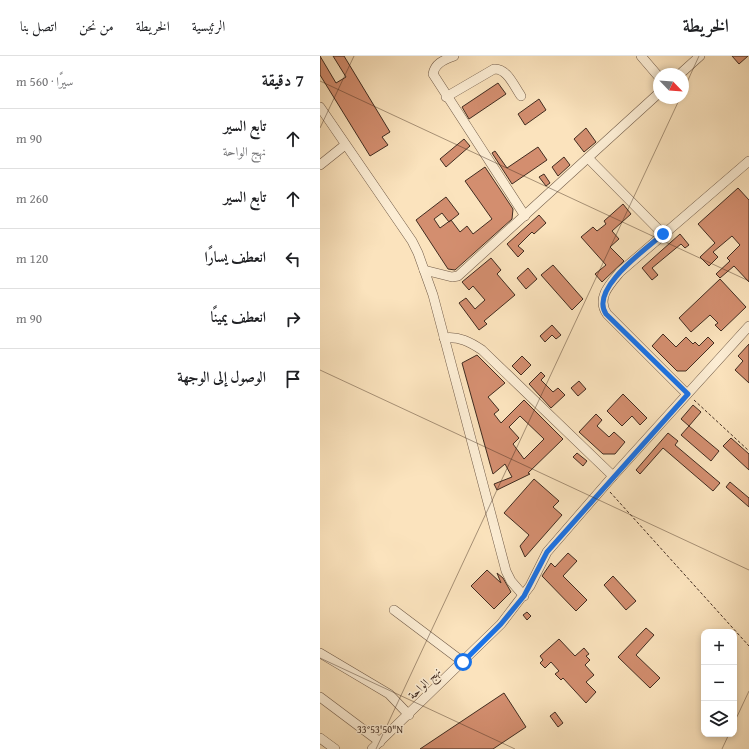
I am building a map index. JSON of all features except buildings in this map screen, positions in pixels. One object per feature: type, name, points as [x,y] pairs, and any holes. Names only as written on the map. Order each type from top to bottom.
[{"type":"street","points":[[454,56],[434,67],[433,74],[446,97],[525,216]]},
{"type":"street","points":[[641,56],[653,70]]},
{"type":"street","points":[[687,68],[700,56]]},
{"type":"street","points":[[446,97],[494,69],[499,69],[504,72],[521,96]]},
{"type":"street","points":[[424,270],[452,277],[458,276],[653,98]]},
{"type":"street","points":[[320,108],[396,215],[418,253],[444,338],[506,571],[511,581],[524,596]]},
{"type":"street","points":[[320,165],[345,145]]},
{"type":"street","points":[[588,158],[663,234]]},
{"type":"street","points":[[688,394],[606,314],[602,304],[603,296],[612,281],[663,234],[684,218],[749,161]]},
{"type":"street","name":"نهج الواحة","points":[[372,749],[501,624],[524,596],[547,552],[604,486],[749,326]]},
{"type":"street","points":[[444,338],[454,336],[469,341],[482,350],[613,476]]},
{"type":"street","points":[[394,610],[463,662]]},
{"type":"street","points":[[320,652],[389,694],[409,714]]},
{"type":"street","points":[[320,697],[380,742]]},
{"type":"street","points":[[320,738],[335,749]]},
{"type":"path","points":[[688,394],[749,451]]},
{"type":"path","points":[[604,486],[749,646]]},
{"type":"route","points":[[463,662],[501,624],[524,596],[547,552],[613,476],[688,394],[606,314],[602,304],[603,296],[612,281],[663,234]]}]
